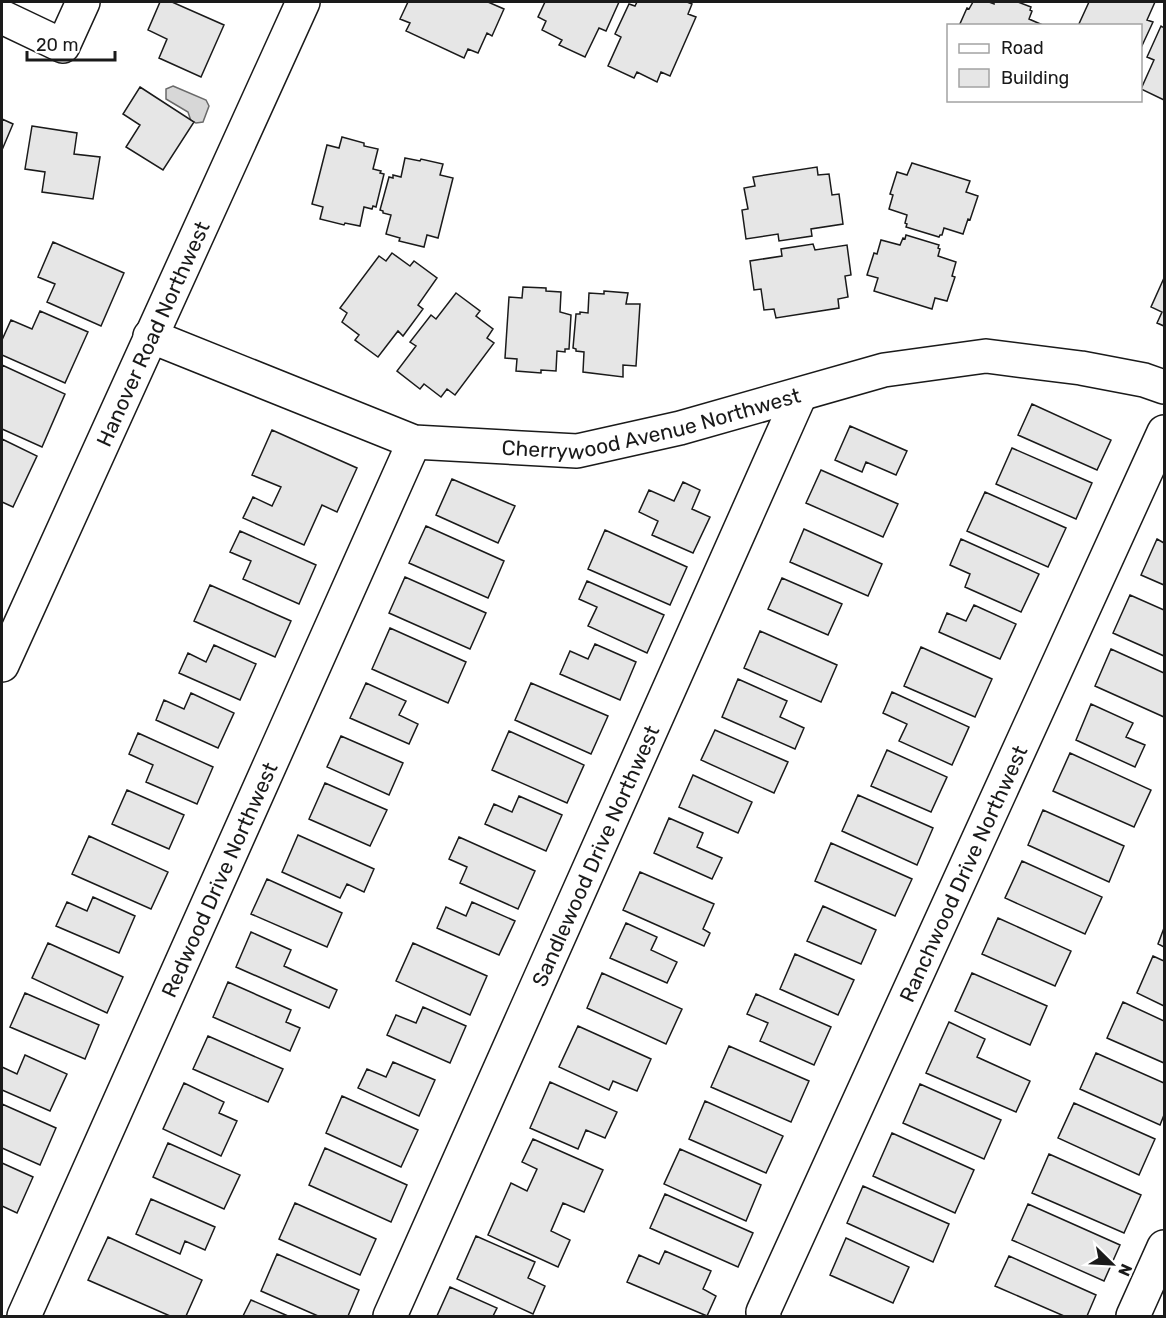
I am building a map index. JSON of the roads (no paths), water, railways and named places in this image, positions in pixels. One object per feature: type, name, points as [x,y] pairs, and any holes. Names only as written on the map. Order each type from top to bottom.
[{"type":"street","points":[[2,17],[63,45],[83,2]]},
{"type":"street","name":"Hanover Road Northwest","points":[[5,646],[303,2]]},
{"type":"street","name":"Cherrywood Avenue Northwest","points":[[150,336],[414,442],[577,451],[680,428],[884,370],[986,356],[1081,368],[1144,380],[1164,387]]},
{"type":"street","name":"Sandlewood Drive Northwest","points":[[390,1317],[800,395]]},
{"type":"street","name":"Ranchwood Drive Northwest","points":[[764,1317],[763,1312],[1164,432]]},
{"type":"street","name":"Redwood Drive Northwest","points":[[24,1317],[414,442]]},
{"type":"street","points":[[1133,1317],[1164,1247]]}]
